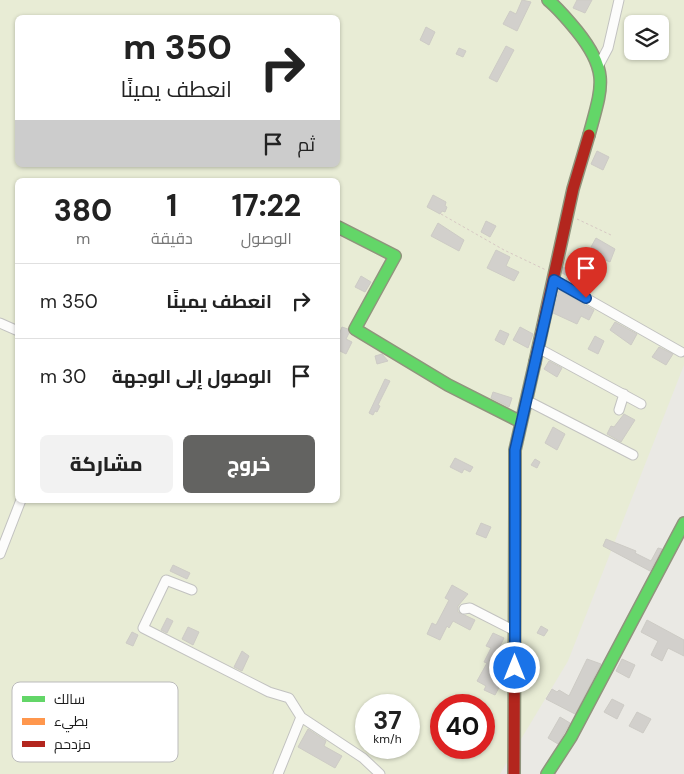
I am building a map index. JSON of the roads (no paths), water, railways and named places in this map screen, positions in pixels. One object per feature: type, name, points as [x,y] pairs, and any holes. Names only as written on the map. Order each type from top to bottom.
[{"type":"street","points":[[548,0],[559,9],[593,51],[600,65]]},
{"type":"street","points":[[514,774],[515,450],[568,214],[599,99],[600,65],[608,48],[619,0]]},
{"type":"street","points":[[340,228],[395,256],[355,329],[448,385],[520,422]]},
{"type":"street","points":[[555,277],[681,352]]},
{"type":"street","points":[[0,323],[15,330]]},
{"type":"street","points":[[538,348],[641,404]]},
{"type":"street","points":[[619,410],[624,394]]},
{"type":"street","points":[[526,400],[633,455]]},
{"type":"street","points":[[0,554],[20,503]]},
{"type":"street","points":[[547,774],[572,738],[683,526]]},
{"type":"street","points":[[192,590],[166,580],[143,628],[269,692],[289,698],[301,717],[364,758],[380,774]]},
{"type":"street","points":[[464,609],[470,608],[515,631]]},
{"type":"street","points":[[278,774],[301,717]]}]
